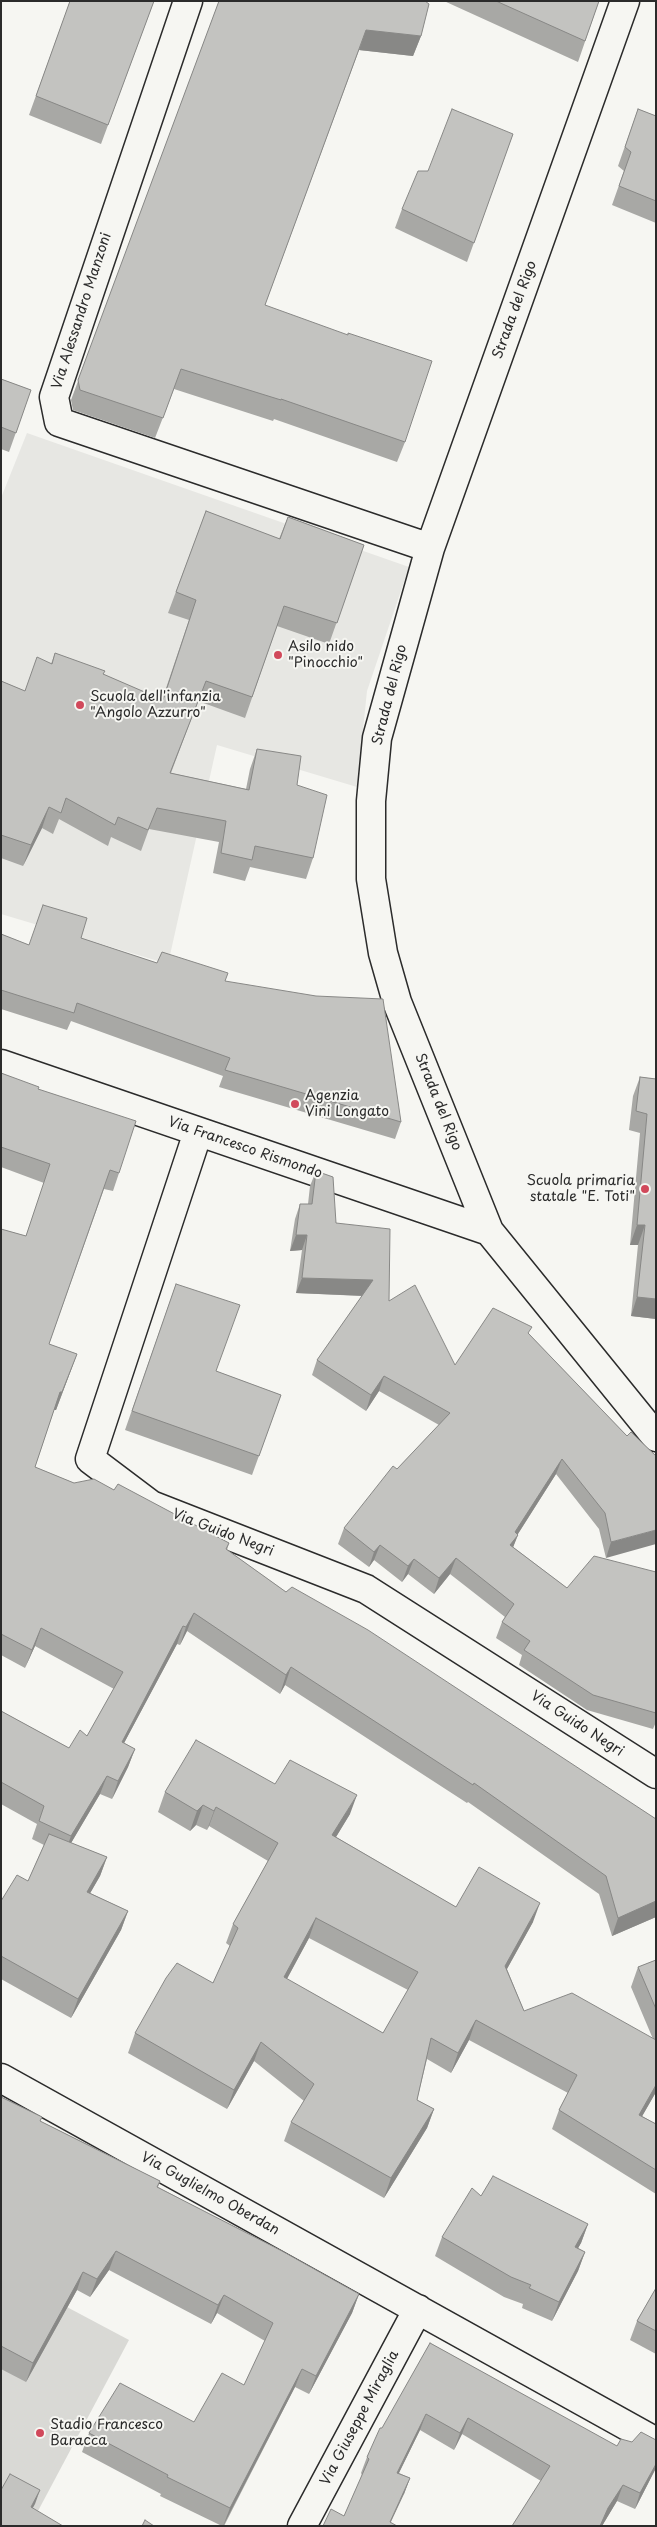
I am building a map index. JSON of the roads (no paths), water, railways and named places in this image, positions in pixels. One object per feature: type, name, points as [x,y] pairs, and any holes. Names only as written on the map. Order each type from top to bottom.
[{"type":"street","name":"Via Alessandro Manzoni","points":[[188,1],[54,396],[59,422],[430,548]]},
{"type":"street","name":"Strada del Rigo","points":[[625,1],[430,548],[377,738],[371,801],[371,879],[383,953],[397,1002],[489,1230],[656,1437]]},
{"type":"street","name":"Via Francesco Rismondo","points":[[1,1064],[489,1230]]},
{"type":"street","name":"Via Guido Negri","points":[[198,1132],[90,1459],[151,1505],[366,1589],[656,1774]]},
{"type":"street","name":"Via Guglielmo Oberdan","points":[[1,2078],[656,2442]]},
{"type":"street","name":"Via Giuseppe Miraglia","points":[[302,2526],[418,2309]]},
{"type":"place","name":"Asilo nido \"Pinocchio\"","points":[[278,655]]},
{"type":"place","name":"Scuola dell'infanzia \"Angolo Azzurro\"","points":[[80,705]]},
{"type":"place","name":"Agenzia Vini Longato","points":[[295,1104]]},
{"type":"place","name":"Scuola primaria statale \"E. Toti\"","points":[[645,1189]]},
{"type":"place","name":"Stadio Francesco Baracca","points":[[40,2433]]}]
